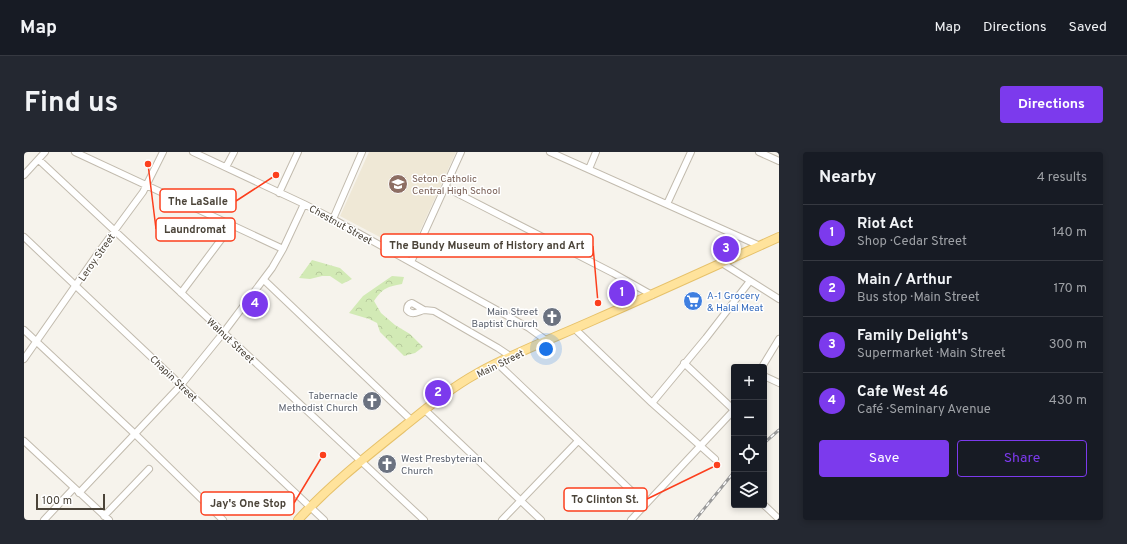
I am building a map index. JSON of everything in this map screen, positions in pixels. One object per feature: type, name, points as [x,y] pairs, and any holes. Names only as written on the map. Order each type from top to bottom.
[{"type":"main road","name":"Main Street","points":[[298,520],[360,461],[460,384],[510,357],[652,295],[779,237]]},
{"type":"street","points":[[24,175],[45,152]]},
{"type":"street","points":[[75,152],[283,249]]},
{"type":"street","name":"Leroy Street","points":[[24,359],[143,192],[163,152]]},
{"type":"street","name":"Chestnut Street","points":[[193,152],[333,219],[529,328],[547,341]]},
{"type":"street","points":[[226,168],[234,152]]},
{"type":"street","points":[[280,193],[298,152]]},
{"type":"street","points":[[333,219],[362,152]]},
{"type":"street","points":[[411,262],[461,152]]},
{"type":"street","points":[[550,152],[760,246]]},
{"type":"street","points":[[589,169],[596,152]]},
{"type":"street","points":[[668,204],[691,152]]},
{"type":"street","points":[[759,152],[779,161]]},
{"type":"street","name":"Walnut Street","points":[[39,160],[424,520]]},
{"type":"street","points":[[445,187],[613,273],[652,295]]},
{"type":"street","points":[[79,492],[181,385],[224,332],[272,268],[283,249],[304,204]]},
{"type":"street","points":[[181,293],[232,226]]},
{"type":"street","name":"Chapin Street","points":[[24,237],[324,520]]},
{"type":"street","points":[[722,263],[779,299]]},
{"type":"street","points":[[264,280],[412,420]]},
{"type":"street","points":[[652,403],[706,338],[750,281]]},
{"type":"street","points":[[424,310],[434,311],[498,348],[510,357]]},
{"type":"street","points":[[575,329],[652,403],[715,459]]},
{"type":"street","points":[[24,330],[135,434],[223,520]]},
{"type":"street","points":[[764,364],[779,339]]},
{"type":"street","points":[[497,363],[645,504]]},
{"type":"street","points":[[684,363],[731,407]]},
{"type":"street","points":[[767,377],[779,383]]},
{"type":"street","points":[[425,410],[541,520]]},
{"type":"street","points":[[630,520],[731,413]]},
{"type":"street","points":[[24,441],[107,518],[149,469]]},
{"type":"street","points":[[502,520],[578,441]]},
{"type":"street","points":[[44,520],[74,488]]},
{"type":"street","points":[[767,508],[779,518]]},
{"type":"shaded area","name":"Seton Catholic Central High School","points":[[369,152],[456,152],[410,253],[340,216]]},
{"type":"green space","points":[[312,260],[340,268],[352,279],[342,284],[330,276],[310,279],[299,278]]},
{"type":"green space","points":[[392,276],[404,277],[402,284],[386,288],[374,301],[381,313],[395,325],[410,334],[423,347],[415,353],[404,356],[380,332],[377,323],[349,313],[363,296]]},
{"type":"railway","points":[[767,440],[779,430]]},
{"type":"railway","points":[[695,520],[731,476]]},
{"type":"place","name":"Laundromat","points":[[148,164]]},
{"type":"place","name":"The LaSalle","points":[[276,175]]},
{"type":"place","name":"Seton Catholic Central High School","points":[[398,184]]},
{"type":"place","name":"Family Delight's","points":[[726,249]]},
{"type":"place","name":"Riot Act","points":[[622,293]]},
{"type":"place","name":"A-1 Grocery & Halal Meat","points":[[693,301]]},
{"type":"place","name":"The Bundy Museum of History and Art","points":[[598,303]]},
{"type":"place","name":"Cafe West 46","points":[[255,304]]},
{"type":"place","name":"Main Street Baptist Church","points":[[552,317]]},
{"type":"place","name":"Main / Arthur","points":[[438,393]]},
{"type":"place","name":"Tabernacle Methodist Church","points":[[372,401]]},
{"type":"place","name":"Jay's One Stop","points":[[323,455]]},
{"type":"place","name":"West Presbyterian Church","points":[[387,464]]},
{"type":"place","name":"To Clinton St.","points":[[717,465]]}]
